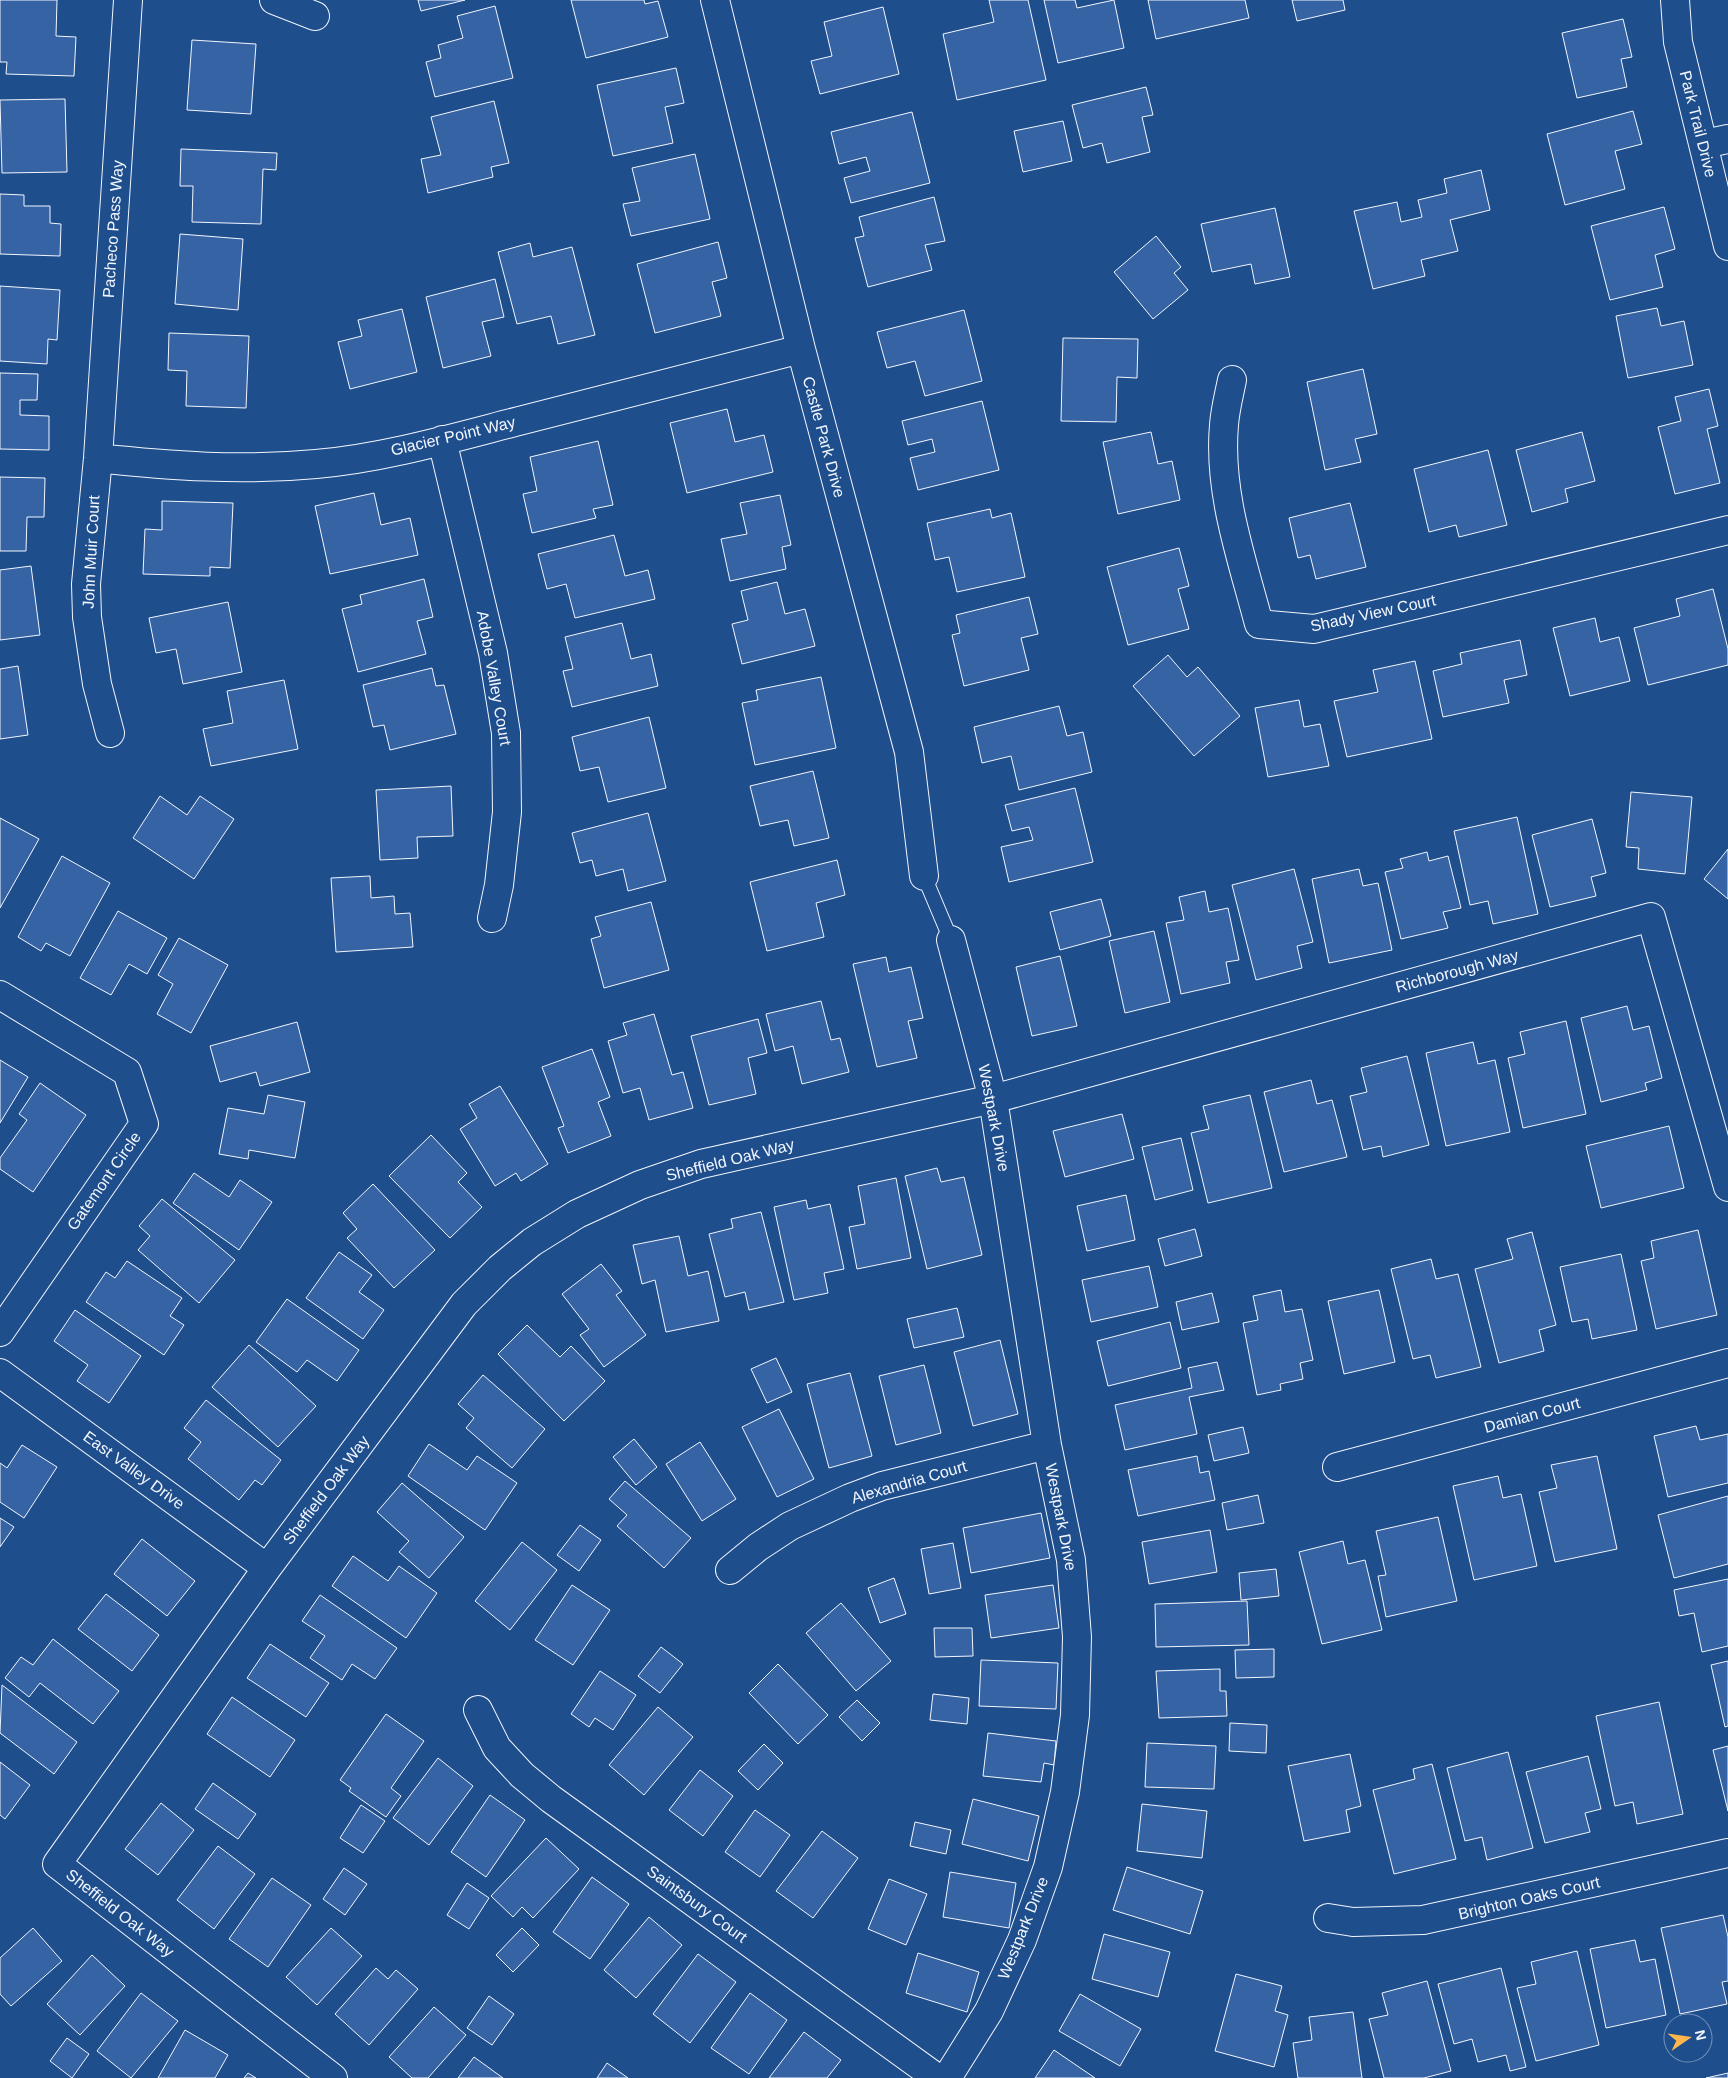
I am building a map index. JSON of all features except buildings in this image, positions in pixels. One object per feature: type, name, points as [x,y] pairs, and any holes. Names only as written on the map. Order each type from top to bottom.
[{"type":"street","name":"Pacheco Pass Way","points":[[98,458],[128,0]]},
{"type":"street","points":[[274,0],[315,16]]},
{"type":"street","name":"Castle Park Drive","points":[[715,0],[801,349],[909,752],[924,876]]},
{"type":"street","name":"Park Trail Drive","points":[[1675,0],[1678,42],[1716,141],[1728,246]]},
{"type":"street","name":"Glacier Point Way","points":[[98,458],[166,466],[242,469],[318,464],[442,440],[801,349]]},
{"type":"street","name":"Shady View Court","points":[[1232,380],[1224,424],[1224,474],[1229,508],[1259,624],[1314,629],[1728,530]]},
{"type":"street","name":"Adobe Valley Court","points":[[442,440],[493,653],[506,733],[507,812],[499,885],[492,918]]},
{"type":"street","name":"John Muir Court","points":[[98,458],[88,550],[87,617],[97,684],[110,733]]},
{"type":"street","name":"Richborough Way","points":[[993,1099],[1651,918],[1728,1187]]},
{"type":"street","name":"Westpark Drive","points":[[947,2078],[989,2011],[1022,1940],[1048,1867],[1065,1792],[1075,1715],[1077,1637],[1071,1560],[1047,1445],[993,1099],[951,940]]},
{"type":"street","name":"Gatemont Circle","points":[[0,996],[128,1072],[144,1124],[0,1332]]},
{"type":"street","name":"Sheffield Oak Way","points":[[333,2078],[57,1864],[268,1568],[464,1304],[500,1268],[532,1242],[577,1214],[631,1189],[701,1164],[993,1099]]},
{"type":"street","name":"Damian Court","points":[[1337,1467],[1728,1363]]},
{"type":"street","name":"East Valley Drive","points":[[0,1373],[268,1568]]},
{"type":"street","name":"Alexandria Court","points":[[730,1570],[758,1547],[790,1526],[850,1498],[882,1486],[1047,1445]]},
{"type":"street","name":"Saintsbury Court","points":[[478,1710],[497,1748],[522,1775],[551,1799],[937,2078]]},
{"type":"street","name":"Brighton Oaks Court","points":[[1328,1918],[1353,1922],[1423,1920],[1728,1853]]},
{"type":"lane","points":[[924,876],[951,940]]}]
